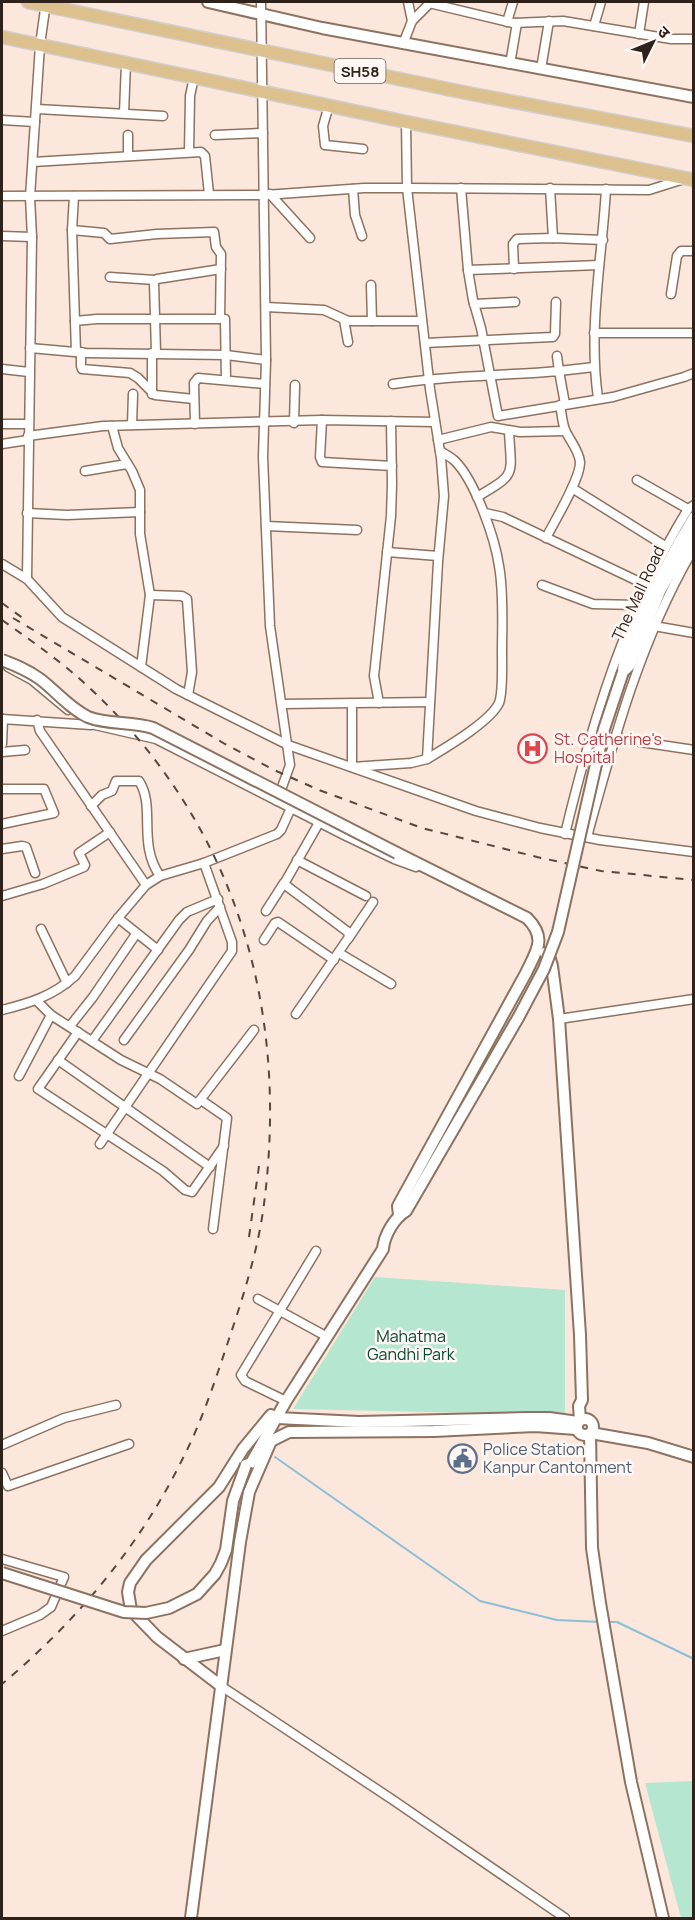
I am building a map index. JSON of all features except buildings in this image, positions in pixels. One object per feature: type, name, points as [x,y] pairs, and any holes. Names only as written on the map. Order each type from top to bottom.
[{"type":"main road","name":"SH58","points":[[28,2],[46,3],[467,93],[693,136]]},
{"type":"main road","name":"SH58","points":[[2,37],[690,179]]},
{"type":"street","points":[[208,2],[322,28],[693,97]]},
{"type":"street","points":[[261,2],[263,133],[268,194],[263,423],[266,526],[270,626],[290,765],[278,801]]},
{"type":"street","points":[[407,2],[412,21]]},
{"type":"street","points":[[404,44],[412,21],[430,2],[507,22],[549,21],[671,39],[693,39]]},
{"type":"street","points":[[507,22],[513,2]]},
{"type":"street","points":[[594,26],[601,2]]},
{"type":"street","points":[[639,34],[645,2]]},
{"type":"street","points":[[27,579],[32,237],[30,196],[40,45],[46,3]]},
{"type":"street","points":[[542,69],[549,21]]},
{"type":"street","points":[[510,64],[517,23]]},
{"type":"street","points":[[124,113],[126,63]]},
{"type":"street","points":[[189,152],[190,96],[194,77]]},
{"type":"street","points":[[329,105],[323,126],[325,145],[363,149]]},
{"type":"street","points":[[37,109],[163,116]]},
{"type":"street","points":[[2,120],[35,122]]},
{"type":"street","points":[[406,122],[407,188],[444,496],[438,555],[427,759]]},
{"type":"street","points":[[215,135],[263,133]]},
{"type":"street","points":[[128,135],[128,156]]},
{"type":"street","points":[[33,162],[201,152],[204,155],[209,194]]},
{"type":"street","points":[[2,196],[268,194],[407,188],[649,190],[690,179]]},
{"type":"street","points":[[461,188],[468,270],[498,416],[612,397],[693,373]]},
{"type":"street","points":[[550,188],[554,238]]},
{"type":"street","points":[[352,189],[355,215],[362,236]]},
{"type":"street","points":[[598,398],[594,368],[594,333],[606,189]]},
{"type":"street","points":[[268,194],[310,238]]},
{"type":"street","points":[[74,196],[72,230],[75,321],[82,369],[130,373],[138,378],[152,394],[161,397],[194,399]]},
{"type":"street","points":[[72,230],[104,232],[110,239],[213,232],[216,247],[220,253],[220,319]]},
{"type":"street","points":[[2,236],[32,237]]},
{"type":"street","points":[[514,269],[514,240],[554,238],[603,240]]},
{"type":"street","points":[[671,294],[677,256],[681,251],[693,251]]},
{"type":"street","points":[[468,270],[599,265]]},
{"type":"street","points":[[110,277],[155,280],[221,269]]},
{"type":"street","points":[[152,394],[153,286],[155,280]]},
{"type":"street","points":[[371,285],[372,321]]},
{"type":"street","points":[[474,304],[515,302]]},
{"type":"street","points":[[425,343],[553,337],[556,302]]},
{"type":"street","points":[[266,307],[324,310],[344,320],[422,321]]},
{"type":"street","points":[[75,321],[225,319],[226,380]]},
{"type":"street","points":[[344,320],[348,342]]},
{"type":"street","points":[[594,333],[693,333]]},
{"type":"street","points":[[30,348],[78,352],[226,355],[266,360]]},
{"type":"street","points":[[546,538],[572,488],[580,464],[577,453],[565,431],[558,356]]},
{"type":"street","points":[[393,384],[429,378],[490,377],[594,368]]},
{"type":"street","points":[[2,369],[29,372]]},
{"type":"street","points":[[195,424],[194,383],[198,378],[265,384]]},
{"type":"street","points":[[294,423],[295,385]]},
{"type":"street","points":[[132,425],[133,394]]},
{"type":"street","points":[[2,444],[112,426],[294,423],[322,420],[435,422]]},
{"type":"street","points":[[322,420],[320,457],[322,462],[392,466]]},
{"type":"street","points":[[379,703],[374,676],[391,516],[391,421]]},
{"type":"street","points":[[2,424],[28,424]]},
{"type":"street","points":[[112,426],[118,448],[140,490],[140,534],[150,595],[141,667]]},
{"type":"street","points":[[438,440],[491,427],[509,431],[565,431]]},
{"type":"street","points":[[477,497],[504,482],[509,476],[509,431]]},
{"type":"street","points":[[352,767],[411,763],[427,759],[481,722],[500,702],[502,626],[500,567],[477,497],[456,462],[440,451]]},
{"type":"street","points":[[85,471],[127,464]]},
{"type":"street","points":[[565,834],[592,728],[620,647],[665,546],[692,510],[637,480]]},
{"type":"street","points":[[572,488],[665,546]]},
{"type":"street","name":"The Mall Road","points":[[623,672],[623,661],[632,638],[692,510]]},
{"type":"street","points":[[27,513],[67,515],[140,512]]},
{"type":"street","points":[[484,513],[503,517],[646,585]]},
{"type":"street","points":[[266,526],[357,530]]},
{"type":"street","name":"The Mall Road","points":[[623,672],[630,665],[660,591],[693,533]]},
{"type":"street","points":[[587,837],[614,738],[654,626],[693,548]]},
{"type":"street","points":[[387,552],[438,555]]},
{"type":"street","points":[[2,564],[27,579],[62,617],[141,667],[188,695],[288,745],[476,811],[565,834],[693,852]]},
{"type":"street","points":[[542,585],[593,604],[637,605]]},
{"type":"street","points":[[150,595],[182,596],[187,599],[192,672],[188,695]]},
{"type":"street","points":[[654,626],[693,633]]},
{"type":"street","points":[[2,660],[40,679],[87,716],[98,720],[129,722],[153,728],[438,874],[498,902],[527,918],[537,927],[538,948],[398,1206],[399,1215]]},
{"type":"street","points":[[2,665],[32,680],[73,714],[95,725]]},
{"type":"street","points":[[191,1918],[240,1542],[249,1492],[263,1442],[274,1417],[322,1334],[377,1247],[384,1241],[399,1215],[406,1211],[544,969],[558,932],[604,729],[623,672]]},
{"type":"street","points":[[282,704],[352,705],[430,702]]},
{"type":"street","points":[[352,705],[352,767]]},
{"type":"street","points":[[2,744],[2,719],[95,725],[156,740],[394,859],[438,874]]},
{"type":"street","points":[[37,720],[40,731],[146,885]]},
{"type":"street","points":[[614,738],[693,750]]},
{"type":"street","points":[[2,752],[25,750]]},
{"type":"street","points":[[91,806],[102,795],[112,791],[116,781],[139,782],[143,788],[145,801],[148,852],[160,876]]},
{"type":"street","points":[[2,789],[44,789],[54,813],[2,824]]},
{"type":"street","points":[[2,1010],[37,1001],[67,983],[146,885],[160,876],[204,863],[277,834],[291,808]]},
{"type":"street","points":[[266,910],[320,821]]},
{"type":"street","points":[[2,896],[43,884],[83,868],[85,866],[79,855],[80,852],[110,832]]},
{"type":"street","points":[[2,849],[26,847],[35,873]]},
{"type":"street","points":[[296,1014],[347,940],[370,899],[297,860]]},
{"type":"street","points":[[100,1144],[232,951],[232,942],[204,863]]},
{"type":"street","points":[[284,883],[286,887],[348,932],[347,940]]},
{"type":"street","points":[[92,1041],[187,912],[219,903]]},
{"type":"street","points":[[124,1040],[189,950],[219,903]]},
{"type":"street","points":[[118,918],[158,950]]},
{"type":"street","points":[[264,940],[274,924],[278,922],[336,956],[391,984]]},
{"type":"street","points":[[41,929],[67,983]]},
{"type":"street","points":[[70,1026],[136,934]]},
{"type":"street","points":[[538,948],[550,959],[556,983],[580,1335],[582,1400],[579,1406],[585,1427],[585,1460],[589,1467],[592,1548],[631,1782],[663,1918]]},
{"type":"street","points":[[559,1019],[693,999]]},
{"type":"street","points":[[37,1001],[51,1015],[121,1060],[149,1074],[197,1104],[254,1030]]},
{"type":"street","points":[[19,1076],[51,1015]]},
{"type":"street","points":[[78,1032],[38,1089],[163,1171],[185,1190],[192,1192],[224,1146]]},
{"type":"street","points":[[58,1060],[210,1167]]},
{"type":"street","points":[[201,1100],[227,1118],[213,1229]]},
{"type":"street","points":[[284,1400],[383,1249],[384,1241]]},
{"type":"street","points":[[284,1400],[245,1381],[241,1375],[316,1251]]},
{"type":"street","points":[[258,1299],[322,1334]]},
{"type":"street","points":[[2,1444],[64,1418],[116,1405]]},
{"type":"street","points":[[482,1424],[360,1422],[274,1417],[243,1449],[219,1487],[146,1560],[130,1583],[128,1592],[131,1610],[157,1637],[221,1686],[565,1918]]},
{"type":"street","points":[[2,1573],[124,1612],[156,1612],[184,1602],[207,1585],[221,1563],[226,1550],[233,1501],[246,1465],[245,1460],[263,1442],[289,1432],[482,1424],[549,1418],[585,1427],[606,1437],[614,1436],[648,1443],[693,1457]]},
{"type":"street","points":[[2,1473],[8,1486],[129,1444]]},
{"type":"street","points":[[2,1559],[64,1577],[51,1607],[40,1615],[2,1631]]},
{"type":"street","points":[[184,1659],[225,1650]]},
{"type":"green space","name":"Mahatma Gandhi Park","points":[[375,1277],[565,1290],[565,1415],[293,1409]]},
{"type":"green space","points":[[693,1781],[693,1918],[681,1918],[645,1783]]},
{"type":"waterway","points":[[275,1457],[480,1601],[557,1620],[600,1622]]},
{"type":"waterway","points":[[606,1622],[617,1622],[694,1659]]},
{"type":"railway","points":[[2,603],[24,619]]},
{"type":"railway","points":[[13,618],[225,744],[274,770],[319,790],[422,828],[537,857],[601,871],[694,880]]},
{"type":"railway","points":[[2,620],[81,680],[134,734],[177,791],[213,853],[239,918],[258,986],[268,1057],[270,1129],[264,1204],[254,1256],[218,1371],[190,1444],[147,1522],[104,1581],[55,1635],[2,1684]]},
{"type":"railway","points":[[249,1237],[259,1166]]},
{"type":"place","name":"St. Catherine's Hospital","points":[[533,748]]},
{"type":"place","name":"Police Station Kanpur Cantonment","points":[[462,1458]]}]
